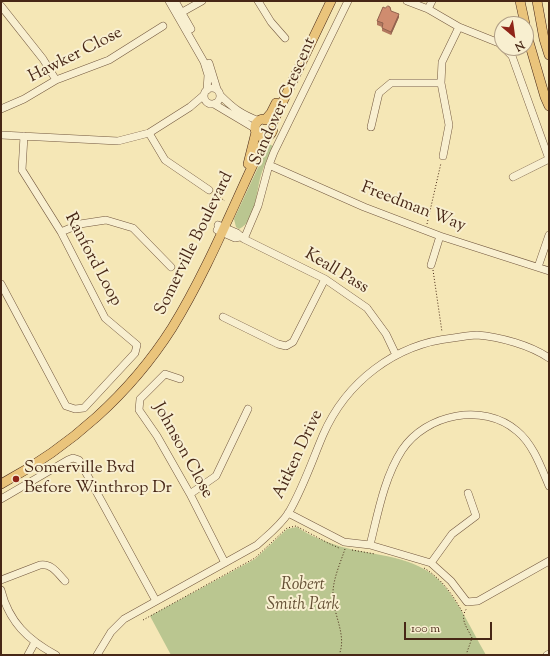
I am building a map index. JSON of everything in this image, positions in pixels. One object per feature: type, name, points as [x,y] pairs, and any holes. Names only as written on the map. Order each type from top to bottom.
[{"type":"main road","name":"Somerville Boulevard","points":[[262,125],[271,113],[326,1]]},
{"type":"main road","name":"Somerville Boulevard","points":[[1,484],[70,440],[102,413],[132,381],[158,348],[174,324],[198,281],[247,166],[262,125],[331,1]]},
{"type":"main road","points":[[520,1],[523,16]]},
{"type":"main road","points":[[537,1],[544,39],[549,55]]},
{"type":"main road","points":[[533,56],[549,106]]},
{"type":"main road","name":"Somerville Boulevard","points":[[1,479],[40,455],[75,430],[105,402],[136,369],[165,329],[186,293],[266,137],[272,132],[262,125]]},
{"type":"main road","points":[[262,125],[260,136],[266,137]]},
{"type":"street","points":[[169,1],[179,14],[210,64],[219,92],[218,102],[190,107]]},
{"type":"street","points":[[175,1],[179,14],[204,62],[208,75],[205,99],[262,125]]},
{"type":"street","points":[[179,14],[202,1]]},
{"type":"street","points":[[258,1],[271,22],[285,38]]},
{"type":"street","name":"Sandover Crescent","points":[[242,238],[258,206],[274,152],[348,1]]},
{"type":"street","points":[[407,1],[428,9],[459,27],[494,41]]},
{"type":"street","points":[[428,9],[432,1]]},
{"type":"street","points":[[1,6],[43,59],[56,80]]},
{"type":"street","name":"Hawker Close","points":[[1,109],[24,99],[56,80],[109,60],[163,26]]},
{"type":"street","points":[[443,156],[449,125],[441,83],[442,62],[459,27]]},
{"type":"street","points":[[512,56],[549,159],[513,177]]},
{"type":"street","points":[[371,127],[379,93],[391,84],[441,83]]},
{"type":"street","points":[[1,135],[118,141],[149,133],[190,107],[212,88],[219,92],[234,109],[262,125]]},
{"type":"street","points":[[149,133],[165,160],[209,190]]},
{"type":"street","name":"Ranford Loop","points":[[1,284],[66,406],[75,409],[84,408],[135,353],[137,345],[105,318],[61,232],[22,170],[24,136]]},
{"type":"street","name":"Freedman Way","points":[[270,165],[364,207],[440,236],[549,271]]},
{"type":"street","points":[[61,232],[80,224],[106,220],[133,228],[171,267]]},
{"type":"street","name":"Keall Pass","points":[[220,228],[237,233],[242,238],[325,279],[367,308],[386,334],[396,355]]},
{"type":"street","points":[[538,267],[549,235]]},
{"type":"street","points":[[431,265],[440,236]]},
{"type":"street","points":[[223,317],[278,344],[286,346],[293,342],[325,279]]},
{"type":"street","name":"Aitken Drive","points":[[97,655],[112,632],[124,619],[257,545],[272,532],[288,513],[339,405],[355,386],[375,368],[396,355],[418,346],[443,339],[476,335],[514,342],[549,358]]},
{"type":"street","name":"Johnson Close","points":[[180,379],[165,374],[140,399],[139,410],[157,436],[190,494],[225,563]]},
{"type":"street","points":[[190,494],[216,476],[248,409]]},
{"type":"street","points":[[370,545],[382,497],[402,450],[414,436],[427,426],[445,418],[466,415],[484,416],[503,421],[518,432],[532,448],[549,486]]},
{"type":"street","points":[[1,499],[68,460],[73,458],[79,460],[156,601]]},
{"type":"street","points":[[431,563],[452,534],[476,516],[468,493]]},
{"type":"street","points":[[288,513],[344,542],[370,545],[431,563],[451,581],[467,602],[478,601],[549,560]]},
{"type":"street","points":[[1,580],[45,564],[54,568],[65,581]]},
{"type":"street","points":[[1,590],[7,609],[14,622],[45,652],[56,655]]},
{"type":"street","points":[[28,655],[35,642]]},
{"type":"path","points":[[425,230],[443,156]]},
{"type":"path","points":[[209,190],[225,201]]},
{"type":"path","points":[[431,265],[435,277],[443,339]]},
{"type":"path","points":[[143,620],[255,558],[287,528],[296,526],[328,543],[345,549],[381,554]]},
{"type":"path","points":[[339,655],[341,651],[340,627],[333,596],[345,549]]},
{"type":"path","points":[[422,567],[441,582],[452,594],[463,613],[463,620],[472,638],[466,655]]},
{"type":"path","points":[[463,613],[467,607],[467,602]]},
{"type":"green space","points":[[269,144],[273,146],[262,172],[253,212],[245,225],[239,229],[236,227],[234,219]]},
{"type":"green space","name":"Robert Smith Park","points":[[297,527],[330,543],[407,561],[431,573],[448,590],[486,655],[171,655],[150,616],[255,559],[287,529]]},
{"type":"building","points":[[388,6],[390,7],[391,11],[399,14],[391,32],[382,28],[383,23],[377,21],[383,7],[385,8]]},
{"type":"place","name":"Somerville Bvd Before Winthrop Dr","points":[[16,479]]}]
